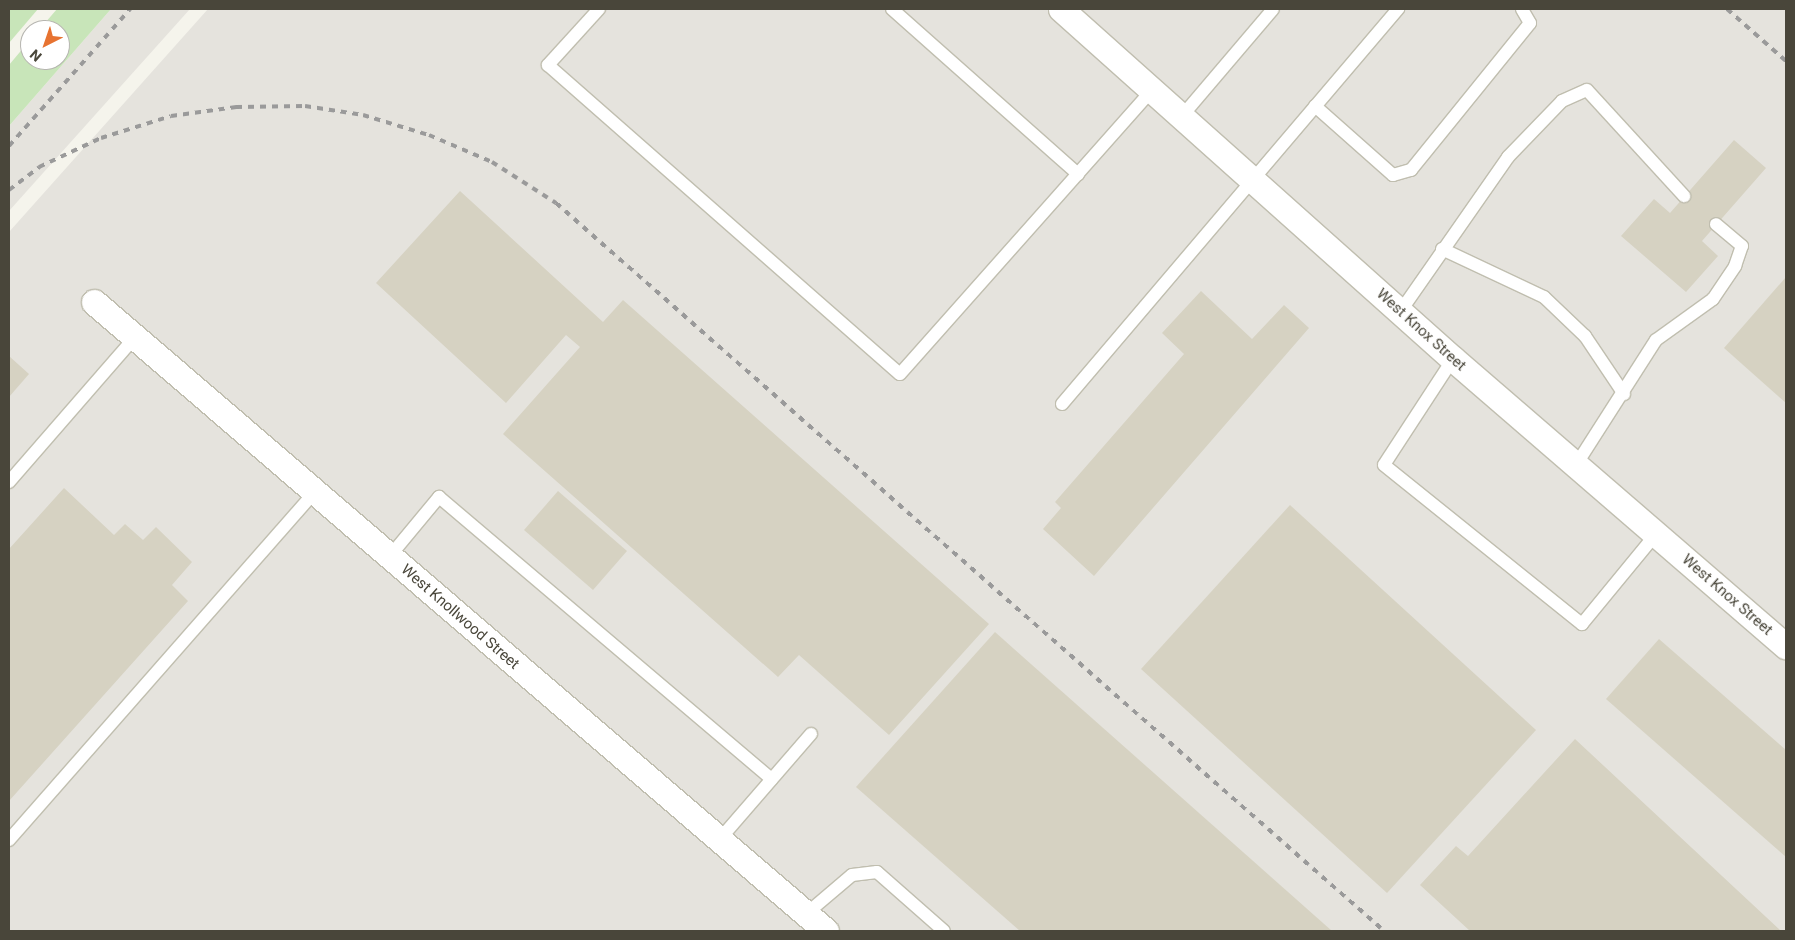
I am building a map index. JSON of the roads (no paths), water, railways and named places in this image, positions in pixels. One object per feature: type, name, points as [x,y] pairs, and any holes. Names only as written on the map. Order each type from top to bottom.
[{"type":"street","name":"West Knox Street","points":[[1061,9],[1453,359],[1786,646]]},
{"type":"street","name":"West Knollwood Street","points":[[94,302],[826,931]]},
{"type":"lane","points":[[599,9],[548,66],[900,374],[1152,90]]},
{"type":"lane","points":[[892,9],[1078,174]]},
{"type":"lane","points":[[1182,116],[1273,9]]},
{"type":"lane","points":[[1062,404],[1251,178],[1398,9]]},
{"type":"lane","points":[[1315,106],[1393,175],[1411,170],[1530,23],[1522,9]]},
{"type":"lane","points":[[1400,312],[1442,249],[1508,157],[1562,101],[1587,90],[1684,196]]},
{"type":"lane","points":[[1576,465],[1624,394],[1656,340],[1713,299],[1736,266],[1742,246],[1716,224]]},
{"type":"lane","points":[[1442,249],[1544,297],[1585,336],[1624,394]]},
{"type":"lane","points":[[9,482],[135,338]]},
{"type":"lane","points":[[1453,359],[1384,465],[1582,624],[1656,534]]},
{"type":"lane","points":[[9,840],[315,492]]},
{"type":"lane","points":[[390,556],[439,497],[771,779]]},
{"type":"lane","points":[[720,840],[811,734]]},
{"type":"lane","points":[[806,914],[852,875],[877,872],[944,931]]},
{"type":"railway","points":[[9,146],[130,9]]},
{"type":"railway","points":[[1727,9],[1786,61]]},
{"type":"railway","points":[[9,190],[39,167],[101,138],[171,116],[236,107],[305,106],[363,115],[429,135],[492,162],[556,203],[1384,931]]}]
